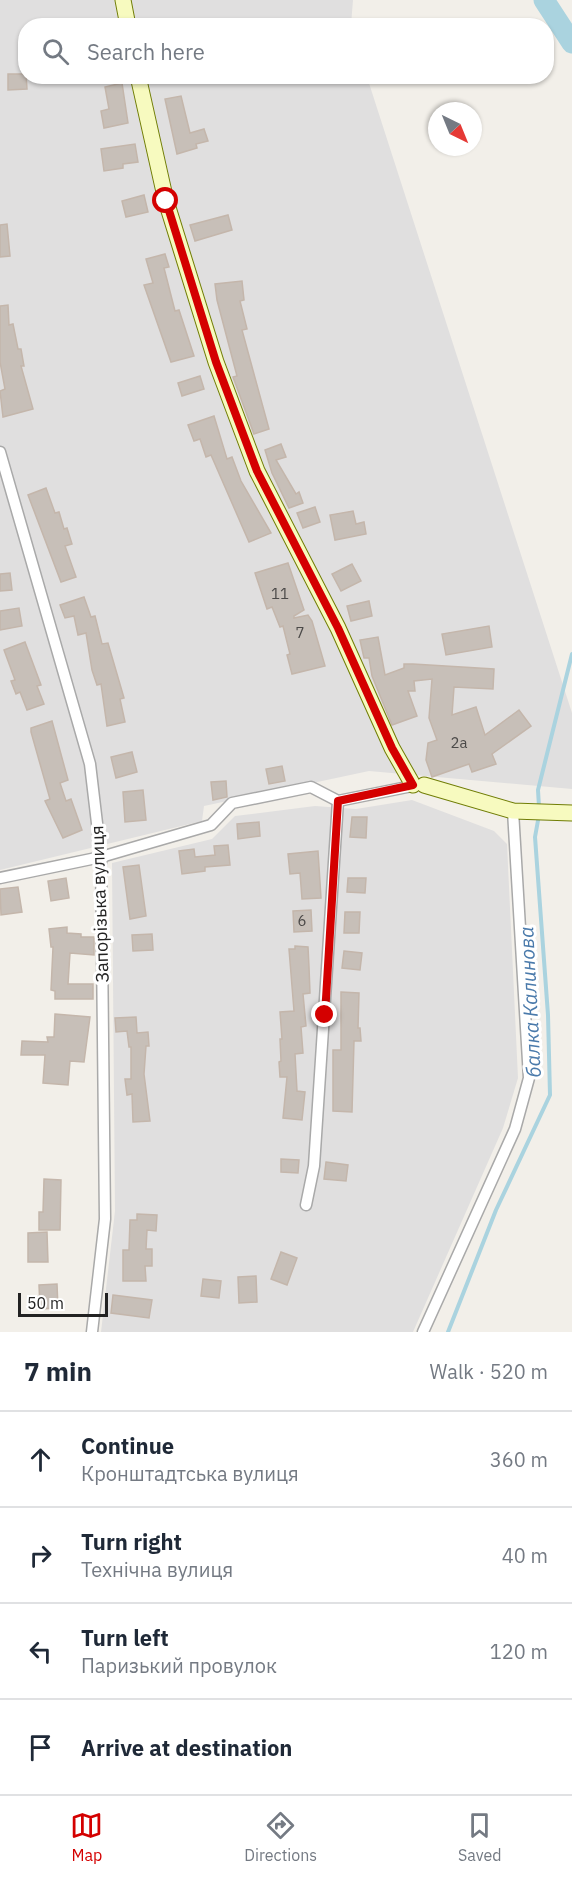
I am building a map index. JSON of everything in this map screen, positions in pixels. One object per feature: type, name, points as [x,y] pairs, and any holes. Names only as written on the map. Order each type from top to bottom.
[{"type":"street","points":[[123,0],[126,18]]},
{"type":"street","points":[[140,84],[166,201],[216,362],[257,471],[338,628],[392,748],[418,785]]},
{"type":"street","name":"Запорізька вулиця","points":[[0,452],[90,764],[101,857],[105,1219],[92,1332]]},
{"type":"street","points":[[0,878],[101,857],[211,825],[232,803],[311,787],[338,801],[418,785],[513,811],[570,813]]},
{"type":"street","points":[[306,1205],[314,1166],[338,801]]},
{"type":"street","points":[[423,1332],[515,1129],[529,1078],[513,811]]},
{"type":"shaded area","points":[[0,0],[353,0],[352,18],[18,18],[18,84],[369,84],[572,713],[572,789],[369,771],[204,806],[202,821],[0,870]]},
{"type":"shaded area","points":[[412,800],[494,831],[507,844],[518,1078],[503,1128],[413,1332],[101,1332],[115,1211],[112,863],[212,839],[235,816],[315,806],[356,809]]},
{"type":"building","points":[[8,74],[18,74],[18,84],[27,84],[27,89],[8,90]]},
{"type":"building","points":[[122,84],[128,123],[104,128],[101,111],[109,109],[105,87]]},
{"type":"building","points":[[181,96],[190,133],[204,129],[208,141],[196,144],[197,148],[177,154],[165,99]]},
{"type":"building","points":[[135,144],[138,162],[123,164],[123,168],[104,171],[101,149]]},
{"type":"building","points":[[144,195],[148,212],[126,217],[122,201]]},
{"type":"building","points":[[228,215],[232,230],[195,241],[190,225]]},
{"type":"building","points":[[7,224],[10,256],[0,257],[0,225]]},
{"type":"building","points":[[165,254],[169,267],[164,268],[175,311],[179,310],[194,356],[171,362],[144,285],[153,283],[146,259]]},
{"type":"building","points":[[242,281],[244,300],[240,301],[247,329],[242,330],[269,429],[254,434],[233,377],[237,376],[215,284]]},
{"type":"building","points":[[8,305],[9,325],[13,324],[18,349],[21,349],[24,366],[21,366],[33,409],[3,417],[0,391],[5,389],[0,362],[0,306]]},
{"type":"building","points":[[200,376],[204,389],[182,396],[178,383]]},
{"type":"building","points":[[214,416],[227,459],[232,457],[241,481],[271,533],[249,542],[211,455],[206,457],[200,439],[194,441],[188,425]]},
{"type":"building","points":[[281,444],[286,457],[276,460],[296,494],[299,492],[303,503],[289,508],[272,473],[265,450]]},
{"type":"building","points":[[46,488],[55,513],[59,512],[72,544],[65,546],[76,577],[61,582],[28,495]]},
{"type":"building","points":[[315,507],[320,522],[303,528],[297,513]]},
{"type":"building","points":[[353,511],[356,524],[364,522],[366,534],[335,540],[330,515]]},
{"type":"building","points":[[288,563],[304,610],[294,618],[308,615],[312,621],[325,666],[292,674],[283,626],[280,627],[272,607],[267,609],[255,573]]},
{"type":"building","points":[[352,564],[361,581],[341,591],[332,574]]},
{"type":"building","points":[[10,573],[12,590],[0,591],[0,574]]},
{"type":"building","points":[[84,597],[91,617],[95,616],[102,644],[108,643],[124,698],[120,699],[125,722],[107,726],[101,684],[97,685],[92,670],[86,633],[78,635],[74,616],[65,618],[60,605]]},
{"type":"building","points":[[369,601],[372,616],[351,621],[347,606]]},
{"type":"building","points":[[19,608],[22,626],[0,630],[0,611]]},
{"type":"building","points":[[489,626],[492,647],[446,655],[442,634]]},
{"type":"building","points":[[378,637],[385,675],[404,668],[404,664],[494,669],[493,689],[454,687],[452,715],[476,707],[485,735],[519,710],[531,726],[492,754],[496,764],[472,772],[469,764],[432,777],[426,760],[428,743],[437,740],[429,718],[432,679],[414,681],[415,691],[408,691],[417,716],[392,725],[372,676],[369,658],[364,658],[360,640]]},
{"type":"building","points":[[25,642],[41,685],[37,686],[44,704],[27,710],[20,692],[16,694],[11,681],[15,680],[4,650]]},
{"type":"building","points":[[52,721],[68,780],[60,783],[66,801],[71,799],[82,830],[63,838],[45,801],[50,799],[31,732],[31,728]]},
{"type":"building","points":[[132,752],[137,772],[116,778],[111,757]]},
{"type":"building","points":[[282,766],[285,781],[269,784],[266,769]]},
{"type":"building","points":[[226,781],[227,797],[213,800],[211,782]]},
{"type":"building","points":[[143,790],[146,820],[125,822],[123,792]]},
{"type":"building","points":[[352,817],[367,817],[366,838],[350,837]]},
{"type":"building","points":[[259,822],[260,836],[238,839],[237,824]]},
{"type":"building","points":[[228,845],[230,865],[205,867],[205,871],[182,874],[179,851],[194,849],[195,857],[215,855],[214,846]]},
{"type":"building","points":[[318,851],[321,898],[302,899],[300,873],[290,874],[288,854]]},
{"type":"building","points":[[139,865],[146,916],[130,919],[123,867]]},
{"type":"building","points":[[66,878],[69,898],[51,901],[48,881]]},
{"type":"building","points":[[348,878],[366,878],[365,893],[347,892]]},
{"type":"building","points":[[18,887],[22,912],[1,915],[0,889]]},
{"type":"building","points":[[311,910],[312,931],[294,932],[293,911]]},
{"type":"building","points":[[345,912],[360,912],[359,933],[344,933]]},
{"type":"building","points":[[67,927],[67,933],[81,934],[81,937],[94,937],[94,955],[70,953],[68,984],[93,984],[93,999],[55,999],[55,991],[51,990],[53,947],[51,947],[49,929]]},
{"type":"building","points":[[152,934],[153,950],[133,951],[132,935]]},
{"type":"building","points":[[295,946],[308,947],[309,967],[310,993],[303,994],[306,1026],[301,1027],[303,1053],[295,1054],[297,1091],[305,1092],[302,1120],[283,1118],[287,1077],[280,1077],[279,1062],[281,1061],[280,1039],[282,1039],[280,1012],[294,1011],[289,949],[295,949]]},
{"type":"building","points":[[344,951],[362,953],[360,970],[342,968]]},
{"type":"building","points":[[341,992],[359,993],[358,1028],[360,1028],[361,1041],[354,1041],[352,1112],[333,1111],[333,1050],[341,1050]]},
{"type":"building","points":[[55,1014],[90,1017],[84,1062],[70,1061],[68,1085],[43,1083],[45,1055],[21,1055],[22,1041],[48,1042],[47,1037],[54,1037]]},
{"type":"building","points":[[136,1017],[137,1033],[148,1032],[149,1046],[146,1046],[144,1074],[150,1121],[133,1122],[132,1094],[127,1095],[125,1079],[131,1079],[131,1047],[129,1047],[127,1031],[116,1032],[115,1018]]},
{"type":"building","points":[[281,1159],[299,1160],[298,1173],[281,1172]]},
{"type":"building","points":[[326,1162],[348,1165],[346,1181],[324,1179]]},
{"type":"building","points":[[44,1179],[61,1180],[60,1230],[39,1230],[39,1212],[43,1212]]},
{"type":"building","points":[[137,1214],[157,1215],[156,1231],[147,1230],[146,1249],[152,1249],[152,1266],[145,1266],[146,1281],[123,1281],[123,1250],[129,1250],[130,1220],[137,1220]]},
{"type":"building","points":[[47,1232],[48,1262],[28,1262],[28,1233]]},
{"type":"building","points":[[281,1252],[297,1258],[287,1285],[271,1279]]},
{"type":"building","points":[[256,1276],[257,1302],[239,1303],[238,1277]]},
{"type":"building","points":[[203,1279],[221,1281],[219,1298],[201,1296]]},
{"type":"building","points":[[57,1284],[58,1308],[40,1309],[39,1285]]},
{"type":"building","points":[[113,1295],[152,1300],[149,1318],[111,1313]]},
{"type":"waterway","points":[[544,0],[572,43]]},
{"type":"waterway","name":"балка Калинова","points":[[539,807],[538,790],[572,654]]},
{"type":"waterway","name":"балка Калинова","points":[[448,1332],[496,1210],[550,1095],[548,1015],[535,837],[539,815]]},
{"type":"route","points":[[166,201],[216,362],[257,471],[338,628],[392,748],[413,785],[338,801],[325,1015]]}]
